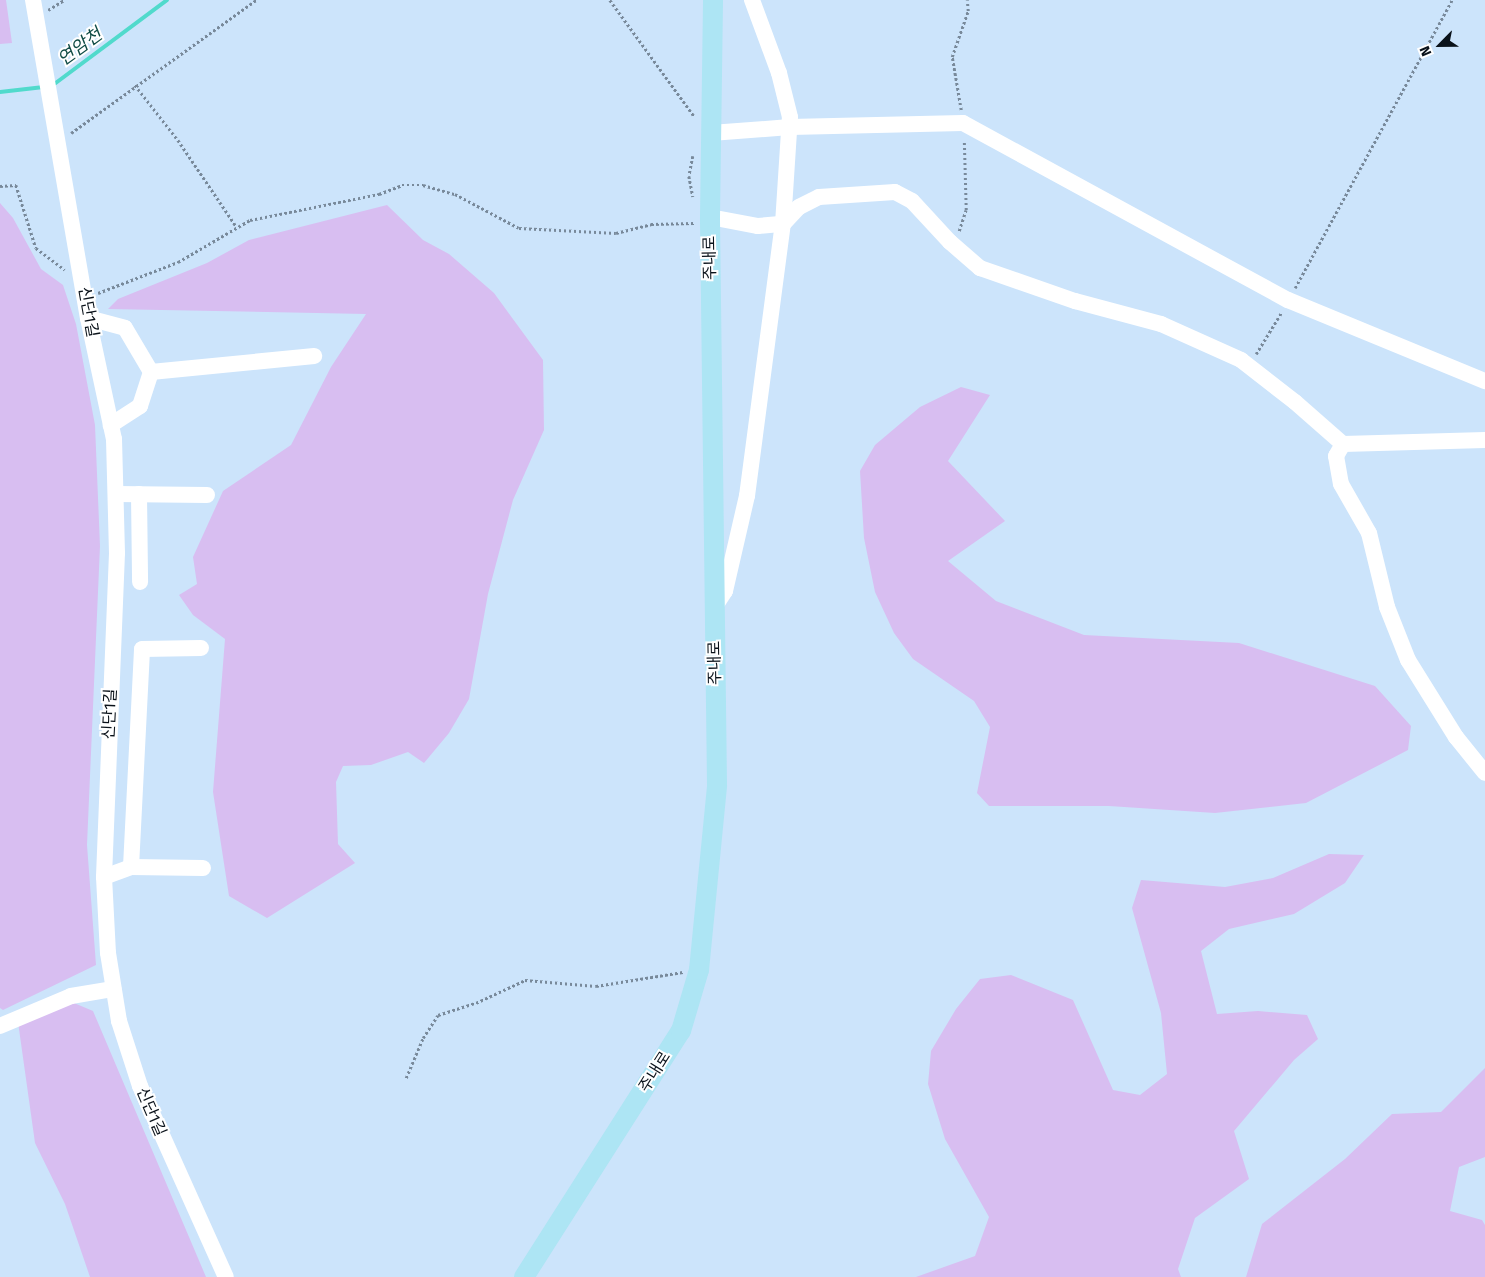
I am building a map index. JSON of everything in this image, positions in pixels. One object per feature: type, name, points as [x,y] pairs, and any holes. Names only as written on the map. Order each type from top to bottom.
[{"type":"main road","name":"주내로","points":[[524,1277],[681,1031],[699,970],[717,784],[710,220],[703,129],[713,0]]},
{"type":"street","name":"신단1길","points":[[33,0],[59,139],[88,318],[111,425],[116,494],[117,553],[104,877],[108,954],[113,989],[119,1021],[140,1086],[226,1277]]},
{"type":"street","points":[[714,608],[725,591],[747,496],[783,224],[790,127],[790,117],[779,73],[752,0]]},
{"type":"street","points":[[703,129],[963,123],[1288,300],[1485,381]]},
{"type":"street","points":[[710,220],[758,226],[783,224],[799,207],[819,197],[895,192],[912,200],[950,242],[980,268],[1075,301],[1161,324],[1241,360],[1295,402],[1343,444],[1485,440]]},
{"type":"street","points":[[88,318],[125,328],[152,372]]},
{"type":"street","points":[[152,372],[314,356]]},
{"type":"street","points":[[111,425],[140,406],[152,372]]},
{"type":"street","points":[[1343,444],[1336,456],[1341,484],[1369,533],[1387,607],[1408,660],[1456,736],[1485,773]]},
{"type":"street","points":[[116,494],[207,495]]},
{"type":"street","points":[[138,494],[140,582]]},
{"type":"street","points":[[131,867],[142,648],[201,648]]},
{"type":"street","points":[[111,699],[139,701]]},
{"type":"street","points":[[104,877],[131,867],[203,868]]},
{"type":"street","points":[[0,1026],[71,996],[113,989]]},
{"type":"path","points":[[59,139],[256,0]]},
{"type":"path","points":[[610,0],[703,129]]},
{"type":"path","points":[[1241,360],[1260,353],[1452,0]]},
{"type":"path","points":[[134,85],[178,140],[236,226]]},
{"type":"path","points":[[695,148],[689,176],[696,202]]},
{"type":"path","points":[[0,186],[16,185],[36,248],[64,271],[80,268]]},
{"type":"path","points":[[85,299],[178,262],[208,247],[236,226],[286,212],[379,194],[402,185],[423,185],[455,194],[519,228],[616,232],[651,224],[710,220]]},
{"type":"path","points":[[406,1078],[423,1038],[438,1015],[476,1003],[525,980],[596,986],[699,970]]},
{"type":"shaded area","points":[[0,0],[6,0],[12,43],[0,44]]},
{"type":"shaded area","points":[[0,203],[13,218],[41,269],[63,285],[76,324],[95,425],[100,546],[87,845],[96,965],[3,1010],[0,1008]]},
{"type":"shaded area","points":[[387,205],[423,240],[449,254],[494,293],[543,360],[544,430],[513,500],[488,594],[469,699],[449,733],[424,763],[408,752],[371,765],[343,766],[336,782],[338,844],[355,863],[267,918],[229,896],[213,792],[225,639],[193,615],[179,595],[197,584],[193,557],[223,491],[291,445],[331,367],[366,314],[108,309],[118,299],[207,263],[249,240]]},
{"type":"shaded area","points":[[961,387],[990,395],[948,461],[1005,521],[948,561],[996,601],[1084,635],[1239,643],[1375,686],[1411,726],[1408,750],[1306,803],[1215,813],[1109,806],[989,806],[977,793],[990,727],[974,701],[913,659],[894,633],[875,592],[864,538],[860,471],[875,445],[920,407]]},
{"type":"shaded area","points":[[1329,854],[1364,855],[1345,883],[1294,914],[1229,929],[1201,951],[1217,1014],[1258,1011],[1307,1015],[1318,1039],[1294,1060],[1234,1131],[1249,1179],[1195,1218],[1178,1269],[1181,1277],[916,1277],[975,1256],[989,1217],[945,1139],[928,1084],[931,1051],[956,1009],[980,979],[1011,975],[1073,1000],[1113,1090],[1140,1095],[1167,1074],[1161,1013],[1132,908],[1141,880],[1225,887],[1273,878]]},
{"type":"shaded area","points":[[74,1003],[93,1011],[206,1277],[90,1277],[65,1204],[35,1143],[18,1022]]},
{"type":"shaded area","points":[[1485,1068],[1485,1157],[1459,1167],[1450,1211],[1482,1220],[1485,1225],[1485,1277],[1246,1277],[1262,1224],[1345,1159],[1392,1114],[1441,1112]]},
{"type":"waterway","name":"연암천","points":[[53,85],[167,0]]},
{"type":"waterway","name":"연암천","points":[[0,92],[44,87]]}]
